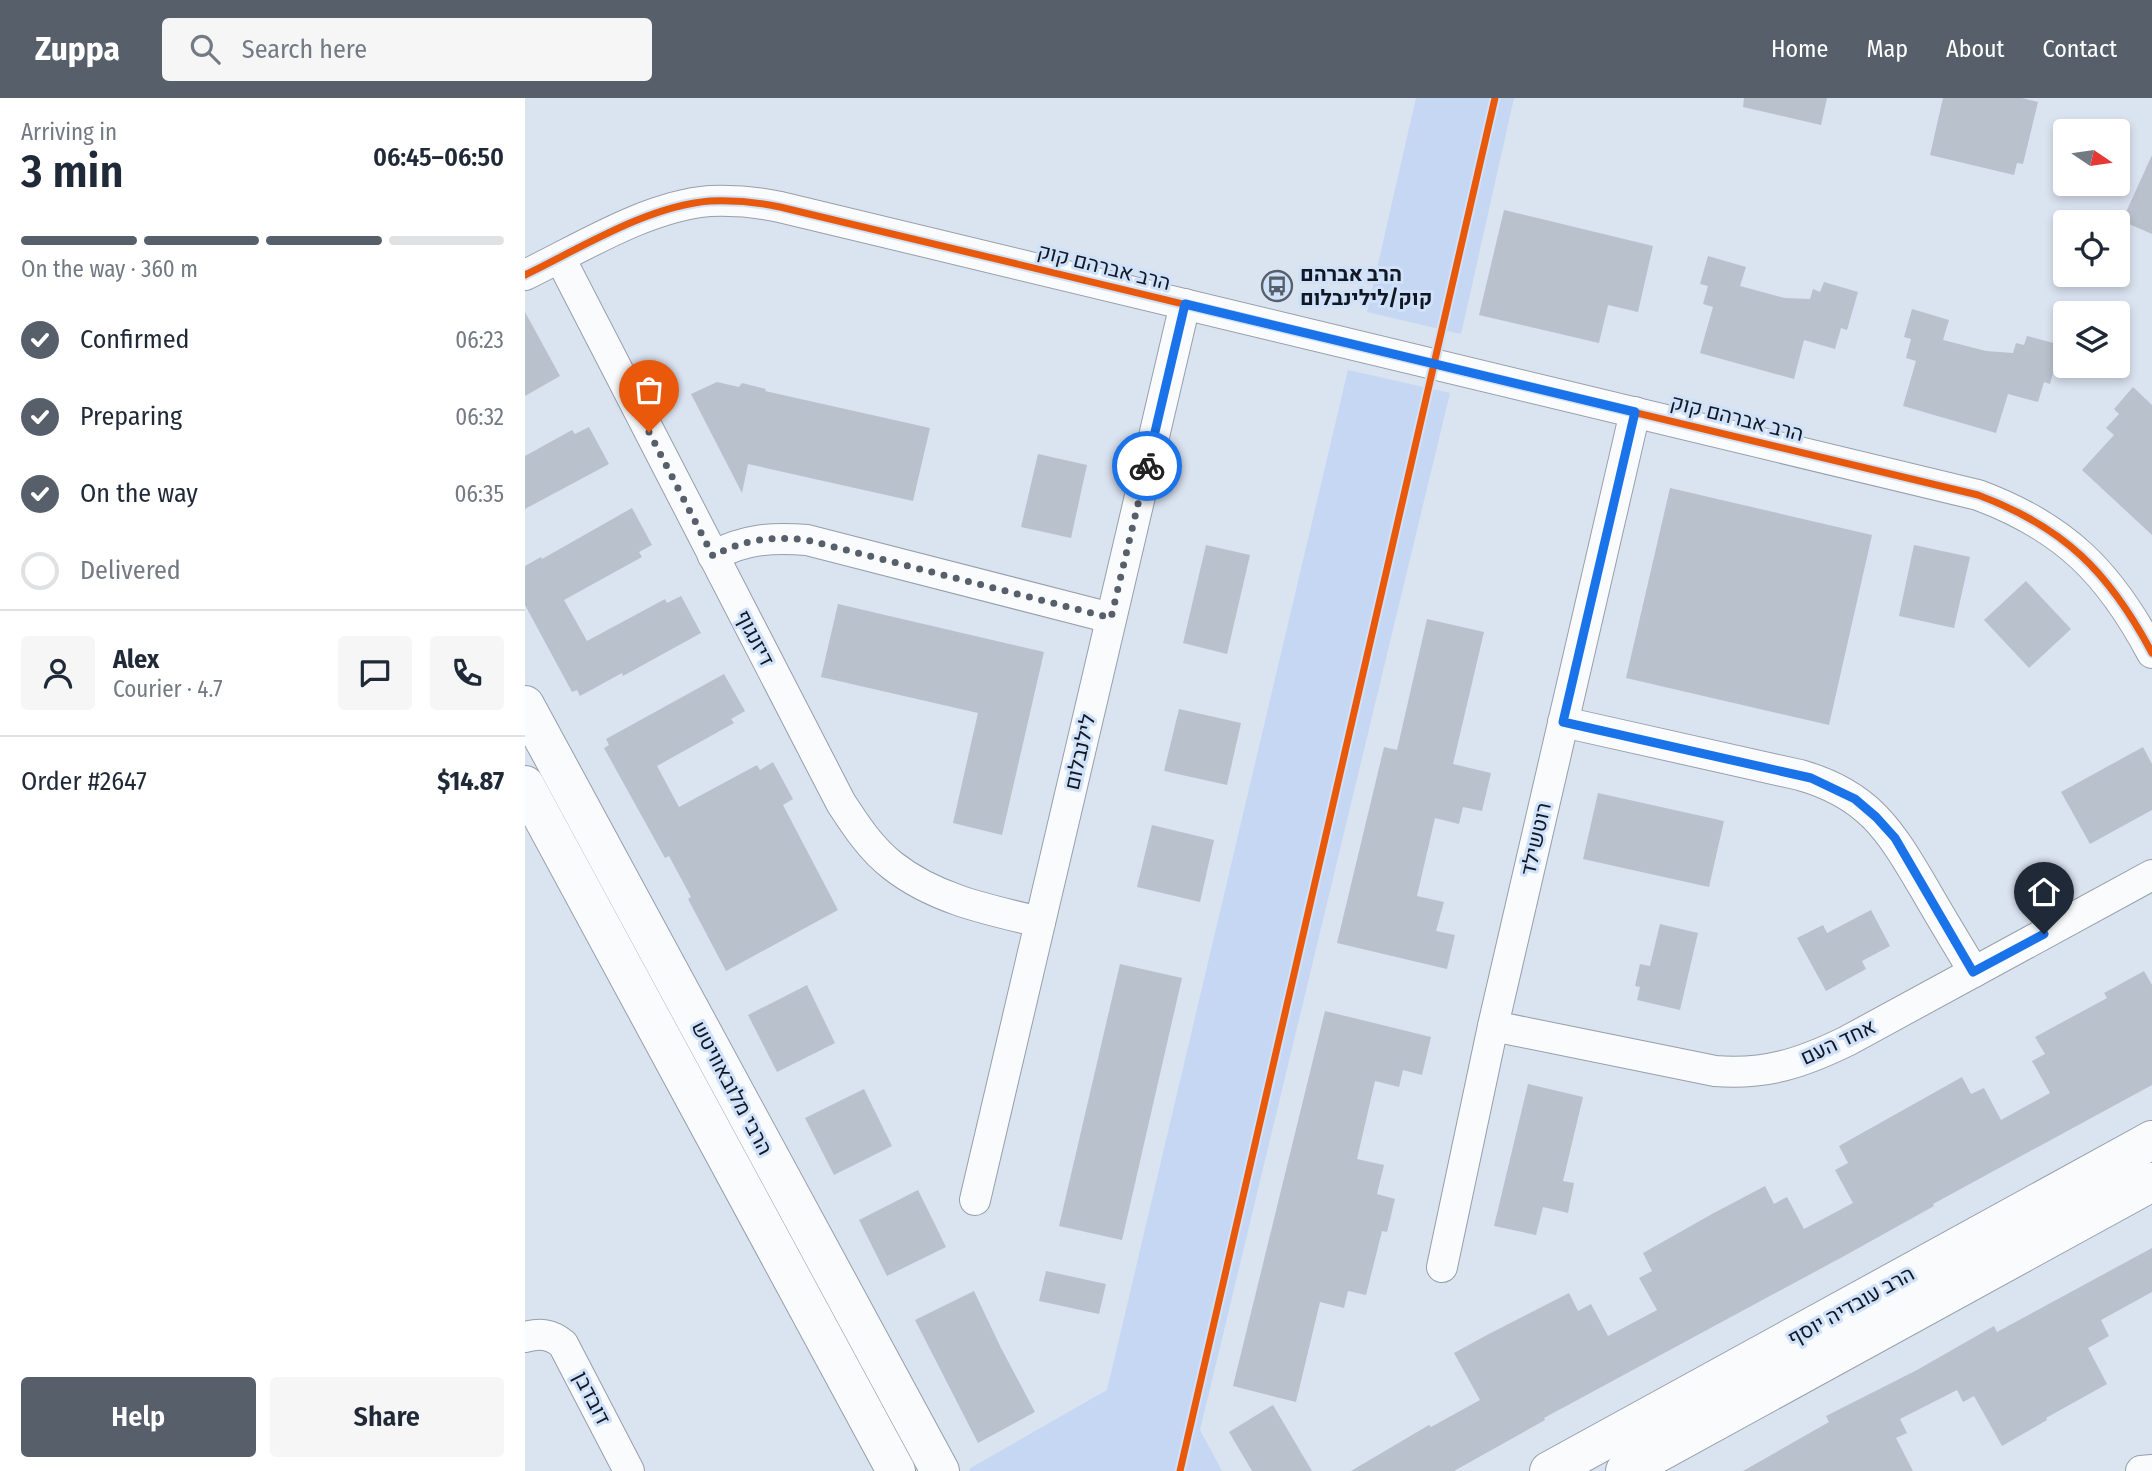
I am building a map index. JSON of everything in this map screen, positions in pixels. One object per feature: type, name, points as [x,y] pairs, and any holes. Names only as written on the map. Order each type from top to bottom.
[{"type":"main road","name":"הרבי מלובאוויטש","points":[[525,705],[940,1471]]},
{"type":"main road","name":"הרבי מלובאוויטש","points":[[525,785],[896,1471]]},
{"type":"main road","name":"הרב עובדיה יוסף","points":[[1549,1471],[2152,1140]]},
{"type":"main road","name":"הרב עובדיה יוסף","points":[[1625,1471],[2152,1182]]},
{"type":"street","name":"הרב אברהם קוק","points":[[525,275],[636,221],[663,211],[708,201],[742,201],[780,207],[1978,495],[2029,516],[2051,530],[2090,563],[2122,601],[2152,653]]},
{"type":"street","name":"דיזנגוף","points":[[560,258],[841,803],[857,829],[893,866],[933,890],[974,905],[1040,922]]},
{"type":"street","name":"לילנבלום","points":[[975,1200],[1185,304]]},
{"type":"street","name":"רוטשילד","points":[[1441,1267],[1493,1026],[1635,412]]},
{"type":"street","points":[[713,556],[755,540],[807,540],[1111,618]]},
{"type":"street","points":[[1563,722],[1811,778],[1855,799],[1895,838],[1973,972]]},
{"type":"street","name":"אחד העם","points":[[1493,1026],[1697,1068],[1731,1072],[1763,1070],[1795,1063],[1829,1050],[2152,875]]},
{"type":"street","name":"דובדבן","points":[[535,1336],[557,1340],[567,1351],[629,1471]]},
{"type":"street","points":[[2141,1471],[2152,1470]]},
{"type":"shaded area","points":[[1416,98],[1514,98],[1461,334],[1367,312]]},
{"type":"shaded area","points":[[1348,370],[1450,393],[1200,1430],[1222,1471],[970,1471],[969,1469],[1107,1390]]},
{"type":"building","points":[[1744,98],[1827,98],[1821,125],[1743,107]]},
{"type":"building","points":[[1943,98],[2022,98],[2038,102],[2023,164],[2017,163],[2014,175],[1930,155]]},
{"type":"building","points":[[2152,155],[2152,234],[2130,224],[2130,210],[2127,210]]},
{"type":"building","points":[[1504,210],[1653,246],[1638,312],[1608,305],[1599,343],[1479,315]]},
{"type":"building","points":[[1708,256],[1746,267],[1740,286],[1785,298],[1810,299],[1813,289],[1820,292],[1824,282],[1858,292],[1847,330],[1841,328],[1835,349],[1804,340],[1794,379],[1700,353],[1713,307],[1703,304],[1708,286],[1700,284]]},
{"type":"building","points":[[1912,309],[1949,320],[1943,340],[1986,351],[2013,353],[2016,343],[2024,345],[2027,336],[2053,343],[2053,373],[2050,384],[2044,382],[2038,402],[2008,394],[1996,433],[1903,406],[1916,361],[1906,358],[1911,339],[1904,337]]},
{"type":"building","points":[[525,312],[560,376],[525,396]]},
{"type":"building","points":[[717,382],[739,387],[742,383],[766,389],[765,391],[930,428],[913,501],[748,464],[742,493],[691,394]]},
{"type":"building","points":[[2133,387],[2152,405],[2152,535],[2082,470],[2114,435],[2106,428],[2119,414],[2114,409]]},
{"type":"building","points":[[589,427],[609,464],[525,509],[525,456],[572,430],[575,434]]},
{"type":"building","points":[[1038,454],[1087,465],[1071,538],[1021,527]]},
{"type":"building","points":[[1670,488],[1872,535],[1829,725],[1626,678]]},
{"type":"building","points":[[632,508],[652,545],[639,552],[642,557],[564,600],[587,641],[665,599],[667,603],[681,596],[701,633],[623,676],[622,673],[580,696],[577,690],[572,692],[525,605],[525,566]]},
{"type":"building","points":[[1206,545],[1250,555],[1227,654],[1183,643]]},
{"type":"building","points":[[1914,545],[1970,557],[1954,628],[1899,616]]},
{"type":"building","points":[[2026,581],[2071,629],[2029,668],[1984,620]]},
{"type":"building","points":[[838,604],[1044,652],[1002,835],[953,823],[978,713],[821,677]]},
{"type":"building","points":[[1427,619],[1484,632],[1453,764],[1491,773],[1482,811],[1463,807],[1459,824],[1435,818],[1417,896],[1444,902],[1436,931],[1455,935],[1447,969],[1337,943],[1384,747],[1397,750]]},
{"type":"building","points":[[724,674],[745,711],[731,719],[734,723],[657,766],[679,807],[757,765],[760,770],[773,762],[793,799],[783,805],[838,910],[726,971],[669,856],[665,858],[604,748],[609,745],[606,739]]},
{"type":"building","points":[[1179,709],[1241,723],[1227,785],[1164,771]]},
{"type":"building","points":[[2143,747],[2152,764],[2152,810],[2090,844],[2061,792]]},
{"type":"building","points":[[1598,793],[1724,821],[1709,887],[1583,859]]},
{"type":"building","points":[[1152,825],[1214,840],[1200,902],[1137,887]]},
{"type":"building","points":[[1871,910],[1890,946],[1862,961],[1866,969],[1826,991],[1797,938],[1823,925],[1827,933]]},
{"type":"building","points":[[1660,924],[1698,933],[1680,1010],[1637,1000],[1640,987],[1635,986],[1640,964],[1650,966]]},
{"type":"building","points":[[1120,964],[1182,978],[1122,1240],[1059,1226]]},
{"type":"building","points":[[2144,971],[2152,985],[2152,1085],[1933,1204],[1934,1206],[1846,1255],[1544,1418],[1545,1420],[1454,1471],[1351,1471],[1429,1425],[1431,1427],[1480,1400],[1454,1353],[1487,1335],[1569,1293],[1578,1311],[1591,1304],[1608,1336],[1657,1310],[1639,1278],[1652,1271],[1643,1253],[1712,1214],[1765,1186],[1774,1204],[1787,1197],[1804,1229],[1853,1203],[1835,1170],[1848,1163],[1839,1146],[1962,1077],[1971,1094],[1984,1088],[2001,1120],[2050,1093],[2032,1061],[2045,1054],[2035,1037],[2107,998],[2104,993]]},
{"type":"building","points":[[807,985],[835,1043],[777,1072],[748,1015]]},
{"type":"building","points":[[1325,1011],[1431,1037],[1422,1075],[1403,1070],[1399,1087],[1375,1081],[1357,1159],[1384,1165],[1377,1194],[1395,1199],[1387,1232],[1382,1231],[1366,1295],[1348,1291],[1344,1308],[1320,1302],[1296,1402],[1233,1386]]},
{"type":"building","points":[[1528,1084],[1583,1097],[1563,1181],[1574,1183],[1568,1213],[1543,1207],[1536,1235],[1494,1226]]},
{"type":"building","points":[[864,1089],[892,1146],[834,1175],[805,1118]]},
{"type":"building","points":[[918,1190],[946,1247],[887,1276],[859,1220]]},
{"type":"building","points":[[2152,1248],[2152,1292],[2101,1320],[2109,1336],[2088,1348],[2107,1384],[2002,1446],[1974,1396],[1963,1402],[1957,1390],[1900,1419],[1907,1433],[1896,1438],[1913,1471],[1743,1471],[1829,1422],[1826,1416],[1917,1370],[1994,1326],[1997,1332]]},
{"type":"building","points":[[1046,1271],[1106,1284],[1099,1314],[1039,1301]]},
{"type":"building","points":[[974,1291],[1035,1412],[978,1443],[915,1320]]},
{"type":"building","points":[[1273,1405],[1312,1471],[1252,1471],[1229,1432]]},
{"type":"cycle path","points":[[1180,1471],[1495,98]]},
{"type":"cycle path","points":[[525,275],[615,230],[662,211],[710,201],[780,207],[1978,495],[2035,522],[2081,556],[2119,599],[2152,653]]},
{"type":"way so far","points":[[649,432],[713,556],[755,540],[807,540],[1111,618],[1147,466]]},
{"type":"place","name":"הרב אברהם קוק/לילינבלום","points":[[1277,286]]},
{"type":"route","points":[[1147,466],[1185,304],[1635,412],[1563,722],[1811,778],[1855,799],[1895,838],[1973,972],[2044,934]]}]
